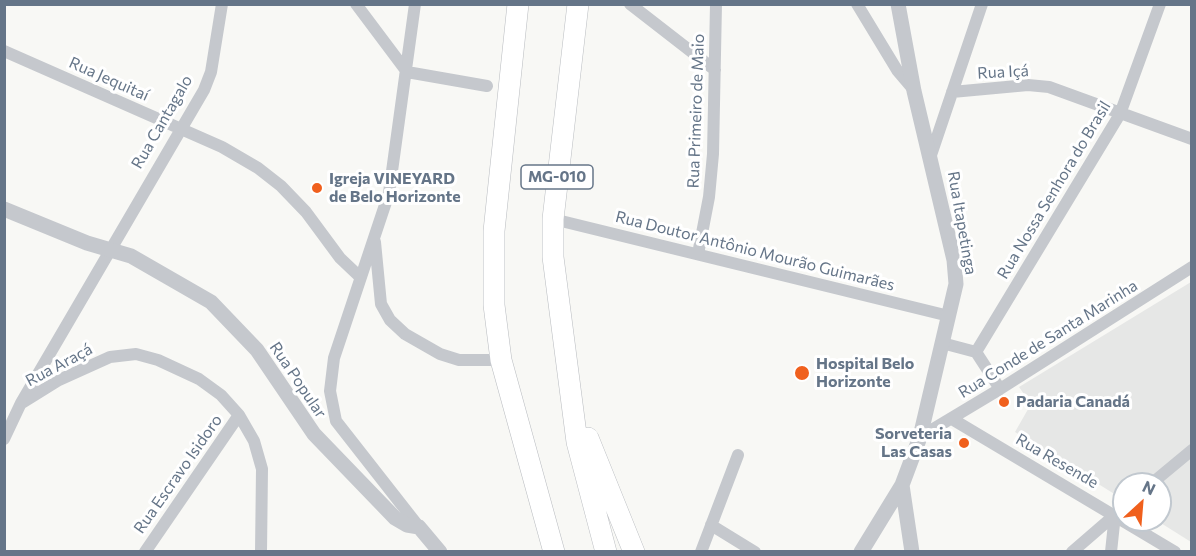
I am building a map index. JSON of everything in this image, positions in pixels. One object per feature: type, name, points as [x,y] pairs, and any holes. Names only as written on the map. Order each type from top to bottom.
[{"type":"highway","name":"MG-010","points":[[518,4],[494,231],[494,305],[501,360],[554,552]]},
{"type":"highway","name":"MG-010","points":[[578,4],[553,219],[553,257],[577,442],[606,552]]},
{"type":"highway","points":[[572,391],[591,448],[634,552]]},
{"type":"highway","points":[[542,509],[545,552]]},
{"type":"street","points":[[356,4],[407,72],[487,86]]},
{"type":"street","points":[[415,4],[389,193],[334,358],[330,391],[336,421],[419,527]]},
{"type":"street","points":[[630,4],[715,70]]},
{"type":"street","name":"Rua Primeiro de Maio","points":[[698,254],[709,197],[713,154],[716,4]]},
{"type":"street","points":[[857,4],[897,70],[915,91]]},
{"type":"street","name":"Rua Itapetinga","points":[[898,4],[915,91],[954,260],[956,284],[920,436],[902,485],[912,552]]},
{"type":"street","points":[[931,154],[982,4]]},
{"type":"street","name":"Rua Nossa Senhora do Brasil","points":[[975,352],[1120,114],[1160,4]]},
{"type":"street","name":"Rua Cantagalo","points":[[4,439],[21,404],[204,90],[211,72],[218,6]]},
{"type":"street","name":"Rua Jequitaí","points":[[4,51],[181,128],[222,147],[258,168],[281,186],[306,212],[340,258],[360,276]]},
{"type":"street","name":"Rua Içá","points":[[952,92],[1028,85],[1049,87],[1191,139]]},
{"type":"street","points":[[4,209],[87,243],[110,249]]},
{"type":"street","name":"Rua Doutor Antônio Mourão Guimarães","points":[[553,219],[948,316]]},
{"type":"street","points":[[375,238],[381,304],[390,320],[405,334],[440,354],[459,360],[501,360]]},
{"type":"street","name":"Rua Popular","points":[[110,249],[131,256],[211,302],[257,350],[314,434],[395,518],[407,525],[419,527],[440,552]]},
{"type":"street","name":"Rua Conde de Santa Marinha","points":[[920,436],[952,419],[1191,267]]},
{"type":"street","points":[[942,343],[975,352],[1000,389]]},
{"type":"street","name":"Rua Araçá","points":[[21,404],[59,380],[110,357],[136,354],[189,373],[220,395],[239,415],[254,441],[262,469],[261,552]]},
{"type":"street","name":"Rua Escravo Isidoro","points":[[145,552],[239,415]]},
{"type":"street","name":"Rua Resende","points":[[952,419],[1112,507]]},
{"type":"street","points":[[1165,472],[1191,450]]},
{"type":"street","points":[[701,552],[738,455]]},
{"type":"street","points":[[861,552],[902,485]]},
{"type":"street","points":[[1072,552],[1112,517]]},
{"type":"street","points":[[711,525],[755,552]]},
{"type":"street","points":[[1111,552],[1115,532]]},
{"type":"street","name":"Rua Resende","points":[[1148,532],[1175,552]]},
{"type":"shaded area","points":[[1191,282],[1191,542],[1172,530],[1172,472],[1112,472],[1112,493],[1015,432],[1031,404],[1019,387]]},
{"type":"place","name":"Igreja VINEYARD de Belo Horizonte","points":[[317,188]]},
{"type":"place","name":"Hospital Belo Horizonte","points":[[802,373]]},
{"type":"place","name":"Padaria Canadá","points":[[1004,402]]},
{"type":"place","name":"Sorveteria Las Casas","points":[[964,443]]}]
